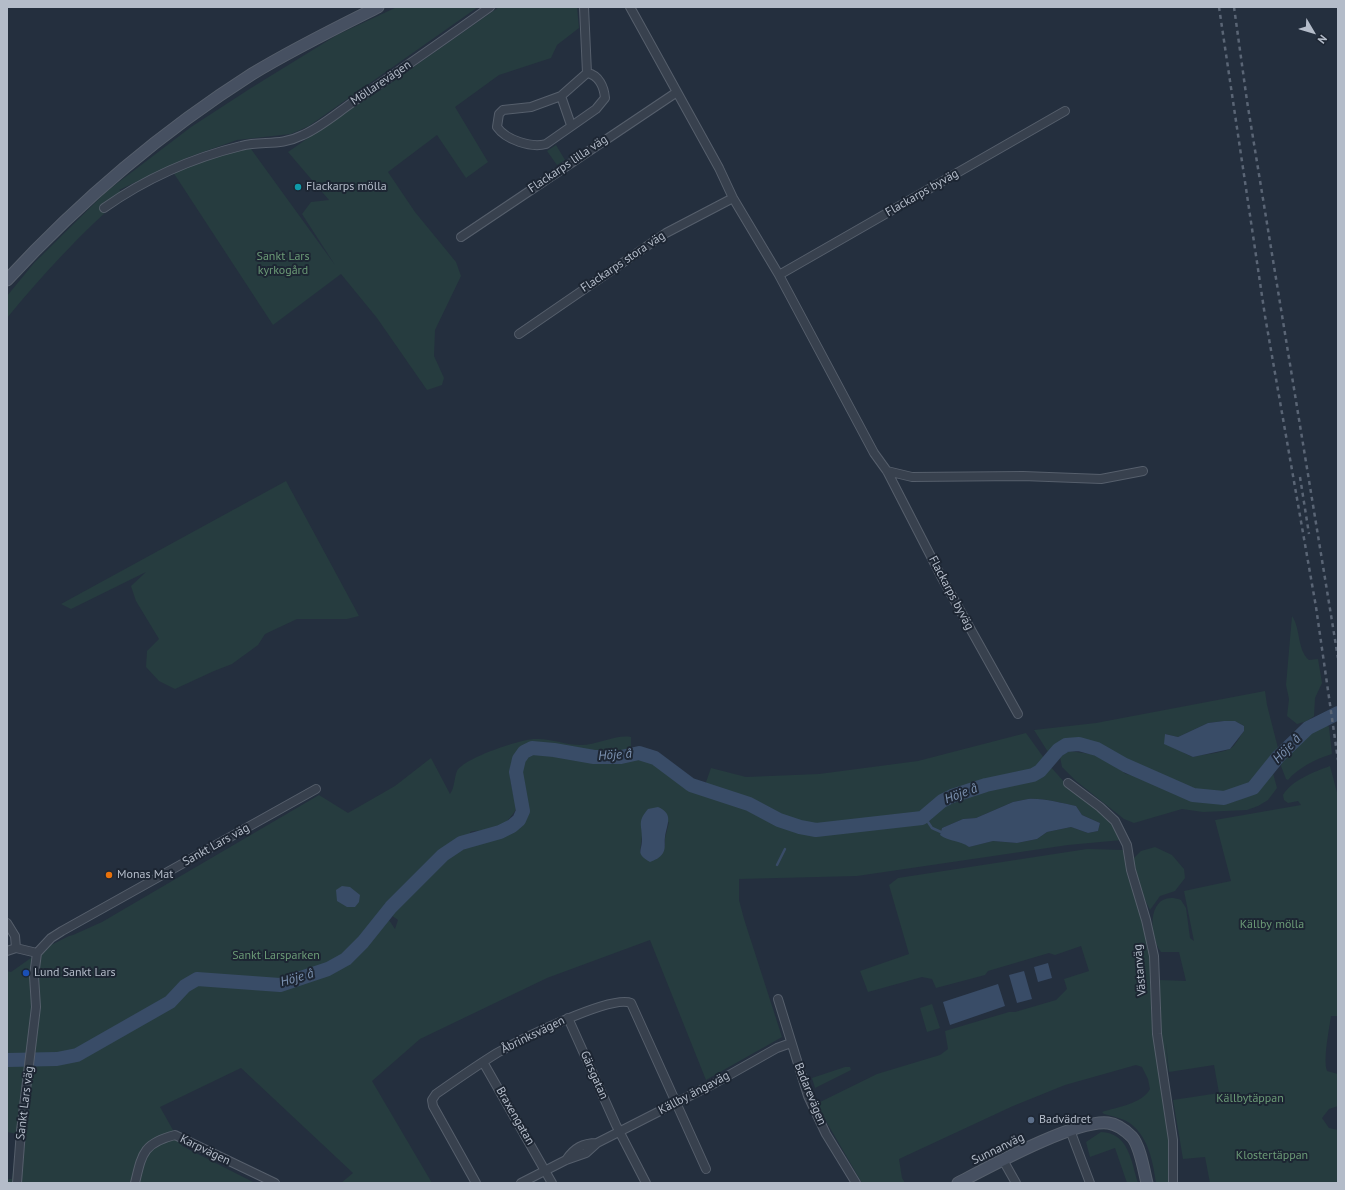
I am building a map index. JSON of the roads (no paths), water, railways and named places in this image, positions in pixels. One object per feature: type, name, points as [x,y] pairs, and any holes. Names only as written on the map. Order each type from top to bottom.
[{"type":"main road","points":[[7,280],[65,220],[101,186],[176,126],[253,74],[299,47],[378,7]]},
{"type":"main road","name":"Sunnanväg","points":[[958,1183],[1002,1160],[1070,1130],[1107,1123],[1119,1127],[1130,1135],[1136,1142],[1147,1183]]},
{"type":"street","name":"Möllarevägen","points":[[104,208],[149,179],[221,151],[243,145],[285,143],[304,135],[382,83],[490,7]]},
{"type":"street","points":[[584,7],[587,73],[562,96],[531,107],[503,110],[499,114],[497,127],[500,132],[509,137],[538,146],[554,139],[571,125],[596,109],[605,98],[604,90],[600,81],[592,74],[587,73]]},
{"type":"street","name":"Flackarps byväg","points":[[630,7],[719,168],[733,198],[778,275],[874,452],[887,471],[942,578],[1018,714]]},
{"type":"street","name":"Flackarps lilla väg","points":[[460,237],[677,92]]},
{"type":"street","points":[[562,96],[571,125]]},
{"type":"street","name":"Flackarps byväg","points":[[778,275],[1065,111]]},
{"type":"street","name":"Flackarps stora väg","points":[[519,334],[666,233],[733,198]]},
{"type":"street","points":[[887,471],[912,477],[1023,476],[1101,479],[1143,471]]},
{"type":"street","name":"Västanväg","points":[[1068,783],[1100,807],[1115,821],[1127,844],[1131,870],[1145,915],[1154,956],[1157,1034],[1172,1140],[1173,1183]]},
{"type":"street","name":"Sankt Lars väg","points":[[18,1183],[21,1132],[34,1032],[36,1007],[34,976],[37,952],[51,938],[62,931],[316,789]]},
{"type":"street","points":[[7,924],[14,936],[16,948]]},
{"type":"street","points":[[7,951],[16,948],[37,952]]},
{"type":"street","name":"Badarevägen","points":[[778,999],[808,1096],[826,1134],[856,1183]]},
{"type":"street","name":"Åbrinksvägen","points":[[476,1183],[433,1106],[432,1100],[436,1094],[509,1046],[568,1018],[617,1001],[626,1000],[631,1003],[677,1103]]},
{"type":"street","name":"Gärsgatan","points":[[568,1018],[620,1132],[646,1183]]},
{"type":"street","name":"Källby ängaväg","points":[[521,1183],[566,1160],[586,1153],[597,1143],[677,1103],[777,1048],[791,1043]]},
{"type":"street","name":"Braxengatan","points":[[483,1062],[546,1170],[552,1183]]},
{"type":"street","points":[[677,1103],[706,1169]]},
{"type":"street","points":[[1070,1130],[1090,1183]]},
{"type":"street","name":"Karpvägen","points":[[135,1183],[139,1162],[145,1149],[155,1141],[175,1135],[275,1183]]},
{"type":"street","points":[[1002,1160],[1016,1183]]},
{"type":"water","points":[[1235,721],[1244,726],[1244,731],[1230,749],[1193,757],[1164,744],[1165,734],[1178,737],[1208,723]]},
{"type":"water","points":[[1028,799],[1046,800],[1076,806],[1082,815],[1100,823],[1098,831],[1088,833],[1071,827],[1047,832],[1037,839],[1017,843],[993,841],[969,847],[940,835],[942,828],[963,819],[976,818],[1013,802]]},
{"type":"water","points":[[658,807],[668,816],[668,823],[663,853],[656,860],[650,862],[642,856],[640,852],[642,839],[641,820],[648,809]]},
{"type":"water","points":[[342,886],[350,887],[360,895],[359,902],[355,907],[347,907],[337,901],[336,890]]},
{"type":"water","points":[[1048,963],[1052,978],[1038,982],[1034,967]]},
{"type":"water","points":[[1024,971],[1032,999],[1017,1003],[1009,975]]},
{"type":"water","points":[[998,984],[1005,1006],[950,1025],[943,1002]]},
{"type":"waterway","name":"Höje å","points":[[7,1060],[57,1059],[77,1055],[170,1002],[185,986],[197,979],[280,985],[328,969],[346,959],[363,942],[391,907],[443,855],[461,843],[500,832],[512,826],[519,820],[523,811],[516,772],[519,759],[524,752],[532,748],[594,757],[621,757],[639,753],[655,758],[691,785],[749,804],[779,820],[800,827],[816,830],[922,818],[942,801],[952,796],[986,785],[1033,775],[1040,771],[1058,750],[1066,745],[1079,744],[1097,749],[1125,765],[1193,795],[1224,798],[1253,788],[1278,757],[1308,728],[1338,713]]},
{"type":"waterway","points":[[924,816],[932,828],[941,832]]},
{"type":"waterway","points":[[777,865],[785,849]]},
{"type":"railway","points":[[1219,7],[1265,316],[1316,607],[1338,760]]},
{"type":"railway","points":[[1234,7],[1247,101],[1338,658]]},
{"type":"railway","points":[[1300,477],[1309,534]]},
{"type":"place","name":"Flackarps mölla","points":[[298,187]]},
{"type":"place","name":"Monas Mat","points":[[109,875]]},
{"type":"place","name":"Lund Sankt Lars","points":[[26,973]]},
{"type":"place","name":"Badvädret","points":[[1031,1120]]},
{"type":"park label","name":"Sankt Lars kyrkogård","points":[[283,264]]},
{"type":"park label","name":"Källby mölla","points":[[1272,925]]},
{"type":"park label","name":"Sankt Larsparken","points":[[276,956]]},
{"type":"park label","name":"Källbytäppan","points":[[1250,1099]]},
{"type":"park label","name":"Klostertäppan","points":[[1272,1156]]}]
